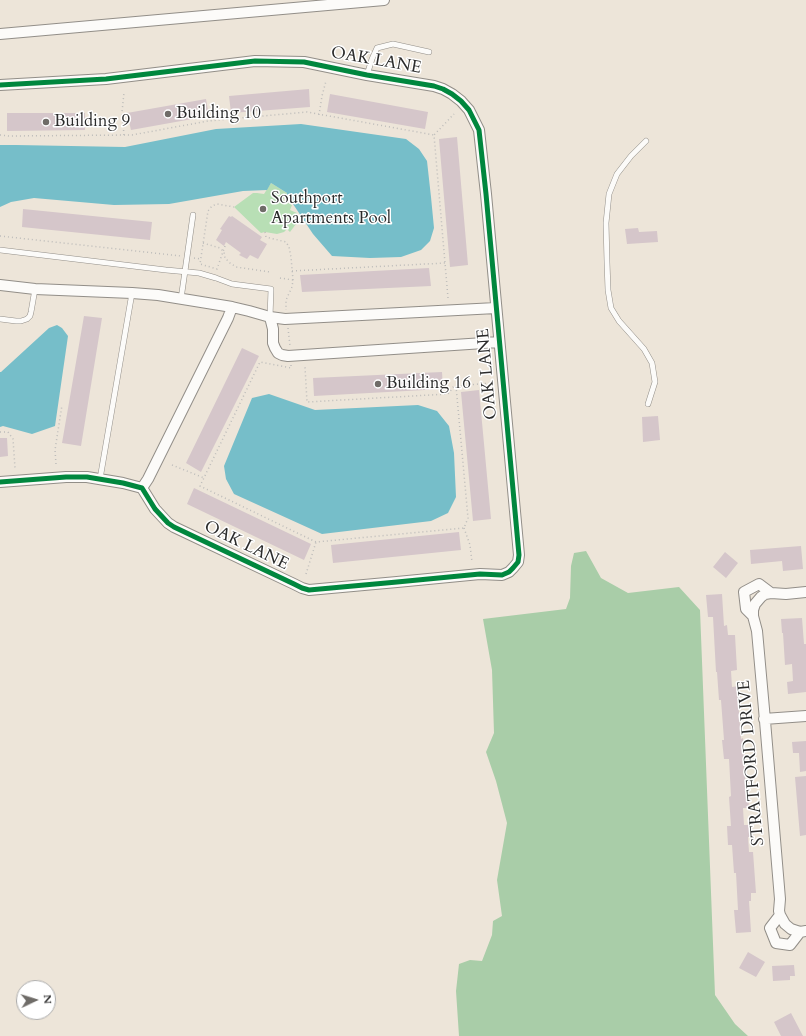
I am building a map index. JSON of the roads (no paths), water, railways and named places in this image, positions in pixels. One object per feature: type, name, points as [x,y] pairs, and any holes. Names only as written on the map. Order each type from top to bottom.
[{"type":"street","points":[[0,34],[384,0]]},
{"type":"street","name":"OAK LANE","points":[[0,85],[106,79],[255,61],[304,62],[367,75],[434,86],[443,89],[461,101],[469,110],[479,130],[519,555],[518,562],[514,568],[502,575],[480,574],[310,590],[302,588],[174,527],[168,523],[155,509],[142,488]]},
{"type":"street","name":"OAK LANE","points":[[0,285],[35,289],[158,295],[232,307],[270,317],[285,319],[496,308]]},
{"type":"street","points":[[0,482],[66,477],[87,477],[142,488],[148,479],[225,325],[232,307]]},
{"type":"street","name":"OAK LANE","points":[[270,317],[275,348],[278,353],[288,356],[499,342]]},
{"type":"street","name":"STRATFORD DRIVE","points":[[771,593],[759,584],[744,592],[746,609],[753,616],[757,631],[782,920]]},
{"type":"street","points":[[753,616],[755,604],[765,594],[806,592]]},
{"type":"street","points":[[764,719],[806,716]]},
{"type":"street","points":[[782,920],[791,929],[803,931],[790,945],[776,943],[770,928],[782,920]]},
{"type":"lane","points":[[367,75],[377,48],[393,44],[429,52]]},
{"type":"lane","points":[[646,141],[631,156],[617,174],[609,194],[606,223],[608,290],[611,308],[619,321],[644,349],[652,363],[655,382],[648,404]]},
{"type":"lane","points":[[181,299],[193,215]]},
{"type":"lane","points":[[0,250],[199,273],[232,284],[271,289],[270,317]]},
{"type":"lane","points":[[0,319],[16,321],[27,319],[30,316],[35,289]]},
{"type":"lane","points":[[100,479],[132,293]]},
{"type":"water","points":[[301,124],[406,139],[419,149],[427,161],[434,228],[430,241],[421,250],[401,257],[370,258],[332,256],[313,234],[291,201],[286,197],[287,193],[271,183],[267,190],[243,191],[169,204],[114,205],[34,198],[11,202],[0,207],[0,145],[125,147],[216,129]]},
{"type":"water","points":[[57,325],[62,328],[68,336],[55,426],[32,434],[3,426],[0,427],[0,372],[49,328]]},
{"type":"water","points":[[269,394],[315,410],[418,405],[437,411],[449,426],[454,453],[456,497],[448,513],[431,521],[322,534],[234,494],[226,479],[224,466],[252,398]]},
{"type":"place","name":"Building 10","points":[[168,114]]},
{"type":"place","name":"Building 9","points":[[46,122]]},
{"type":"place","name":"Southport Apartments Pool","points":[[263,209]]},
{"type":"place","name":"Building 16","points":[[378,384]]}]
